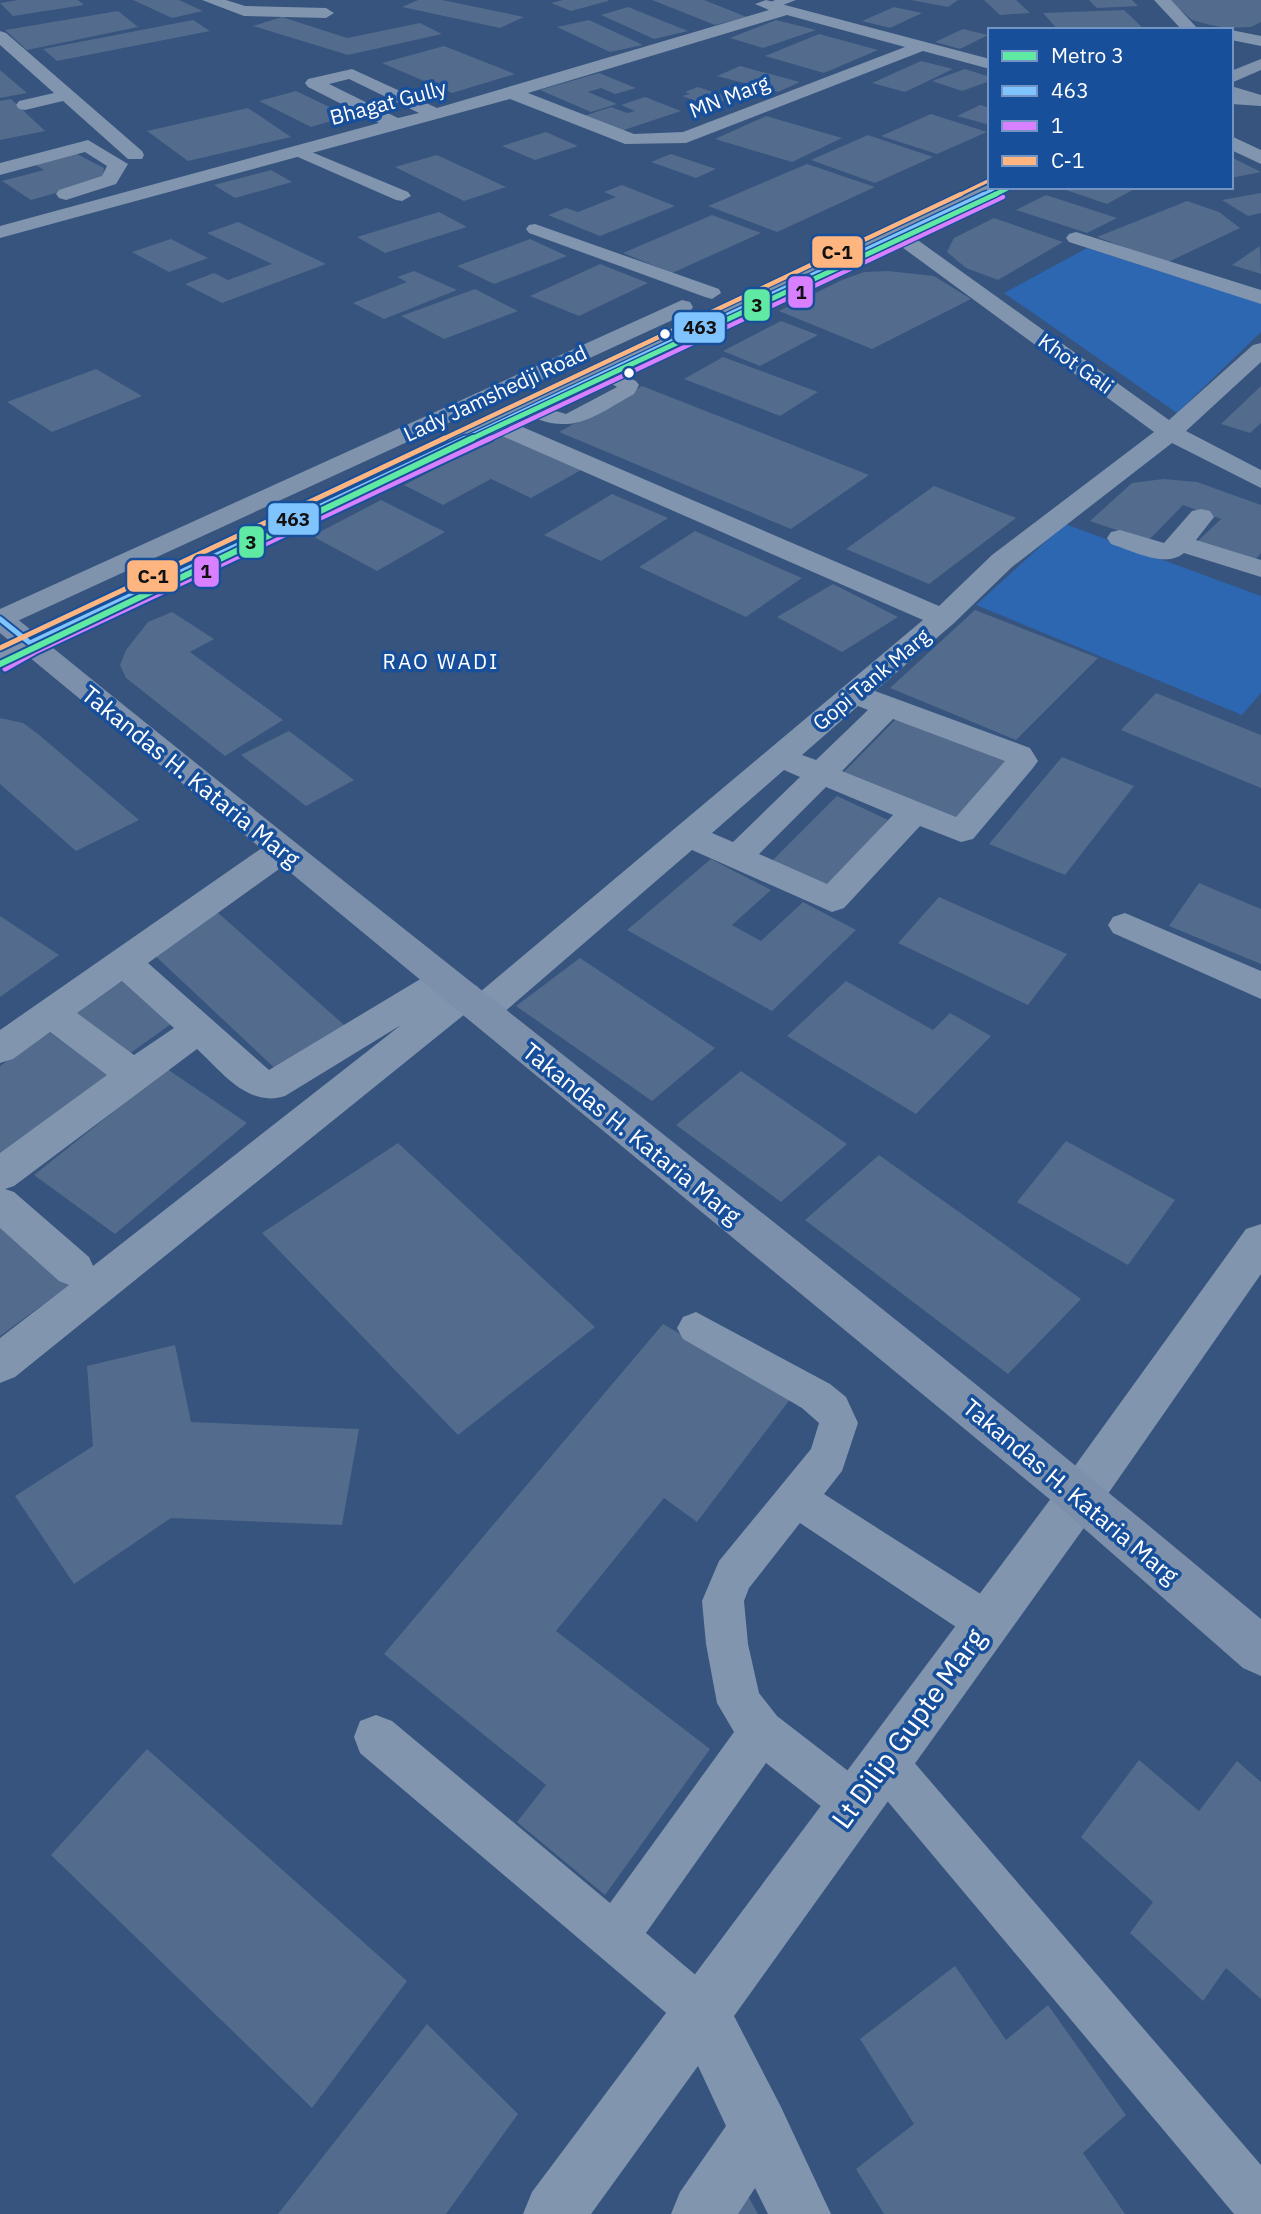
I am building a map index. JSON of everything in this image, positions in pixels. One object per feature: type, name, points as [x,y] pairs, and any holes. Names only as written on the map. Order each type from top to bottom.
[{"type":"main road","points":[[1233,55],[1261,42]]},
{"type":"main road","points":[[1233,77],[1261,64]]},
{"type":"main road","points":[[1233,92],[1261,101]]},
{"type":"main road","name":"Lady Jamshedji Road","points":[[6,632],[712,293],[988,167]]},
{"type":"main road","name":"Lady Jamshedji Road","points":[[6,632],[495,424],[995,189]]},
{"type":"main road","name":"Takandas H. Kataria Marg","points":[[6,632],[463,995],[1080,1496],[1261,1651]]},
{"type":"street","points":[[209,0],[244,11],[326,13]]},
{"type":"street","points":[[748,0],[782,5],[988,63]]},
{"type":"street","points":[[1162,0],[1194,28]]},
{"type":"street","name":"Bhagat Gully","points":[[0,232],[511,93],[782,5]]},
{"type":"street","points":[[1233,35],[1261,42]]},
{"type":"street","points":[[0,36],[170,185]]},
{"type":"street","name":"MN Marg","points":[[511,93],[632,140],[686,137],[922,46]]},
{"type":"street","points":[[429,135],[377,115],[314,83],[349,74],[434,113]]},
{"type":"street","points":[[66,128],[30,104],[68,95]]},
{"type":"street","points":[[1233,99],[1261,101]]},
{"type":"street","points":[[377,115],[416,104]]},
{"type":"street","points":[[0,156],[66,128],[106,129]]},
{"type":"street","points":[[1244,135],[1261,158]]},
{"type":"street","points":[[0,169],[88,146],[118,164],[109,180],[102,184],[0,212]]},
{"type":"street","points":[[29,204],[51,218]]},
{"type":"street","name":"Khot Gali","points":[[898,235],[1170,432],[1261,480]]},
{"type":"street","points":[[1076,238],[1261,297]]},
{"type":"street","name":"Gopi Tank Marg","points":[[463,995],[688,835],[943,618],[1002,561],[1170,432],[1261,350]]},
{"type":"street","points":[[495,424],[943,618]]},
{"type":"street","points":[[1120,538],[1160,551],[1171,551],[1201,517]]},
{"type":"street","points":[[1179,543],[1261,569]]},
{"type":"street","points":[[780,757],[961,831],[1022,761],[1019,755],[853,694]]},
{"type":"street","points":[[736,858],[888,707]]},
{"type":"street","points":[[688,835],[832,900],[914,813]]},
{"type":"street","points":[[0,1049],[281,850]]},
{"type":"street","points":[[1125,925],[1261,986]]},
{"type":"street","points":[[123,961],[261,1084],[272,1086],[463,995]]},
{"type":"street","points":[[0,1364],[463,995]]},
{"type":"street","points":[[50,1013],[134,1075]]},
{"type":"street","points":[[0,1175],[198,1029]]},
{"type":"street","points":[[0,1204],[74,1269]]},
{"type":"street","name":"Lt Dilip Gupte Marg","points":[[554,2214],[1080,1496],[1261,1241]]},
{"type":"street","points":[[701,2011],[800,2214]]},
{"type":"street","points":[[702,2214],[760,2128]]},
{"type":"lane","points":[[297,151],[402,196]]},
{"type":"lane","points":[[535,229],[712,293]]},
{"type":"lane","points":[[696,1328],[816,1396],[832,1409],[839,1423],[836,1440],[828,1458],[734,1575],[723,1601],[727,1644],[739,1703],[761,1732],[853,1803]]},
{"type":"lane","points":[[796,1498],[986,1622]]},
{"type":"lane","points":[[614,1937],[761,1732]]},
{"type":"lane","points":[[376,1737],[701,2011]]},
{"type":"lane","points":[[884,1762],[1261,2205]]},
{"type":"shaded area","points":[[1087,248],[1261,303],[1261,332],[1177,413],[1004,293]]},
{"type":"shaded area","points":[[1065,524],[1261,596],[1261,693],[1242,715],[976,605]]},
{"type":"building","points":[[18,0],[78,0],[84,5],[13,16],[0,3]]},
{"type":"building","points":[[133,0],[179,0],[203,11],[172,18]]},
{"type":"building","points":[[418,0],[442,0],[524,17],[500,28],[402,7]]},
{"type":"building","points":[[563,0],[608,1],[571,11],[551,3]]},
{"type":"building","points":[[652,0],[704,0],[747,17],[715,25]]},
{"type":"building","points":[[911,0],[958,0],[948,7]]},
{"type":"building","points":[[984,0],[1016,0],[1030,13],[1000,15]]},
{"type":"building","points":[[1089,0],[1132,0],[1138,6],[1097,8]]},
{"type":"building","points":[[1169,0],[1261,0],[1261,22],[1251,27],[1227,28],[1210,25],[1192,20]]},
{"type":"building","points":[[628,7],[688,31],[654,39],[601,15]]},
{"type":"building","points":[[894,7],[922,13],[890,28],[862,21]]},
{"type":"building","points":[[1124,10],[1143,28],[1056,28],[1043,13]]},
{"type":"building","points":[[118,11],[138,27],[27,50],[5,30]]},
{"type":"building","points":[[282,17],[347,38],[420,23],[442,34],[348,55],[253,26]]},
{"type":"building","points":[[193,20],[210,31],[57,61],[43,49]]},
{"type":"building","points":[[589,20],[643,45],[610,52],[557,27]]},
{"type":"building","points":[[776,20],[816,30],[763,48],[730,38]]},
{"type":"building","points":[[963,29],[988,35],[960,49],[935,42]]},
{"type":"building","points":[[819,34],[878,50],[824,73],[765,56]]},
{"type":"building","points":[[444,46],[515,74],[452,93],[382,63]]},
{"type":"building","points":[[921,61],[953,69],[905,92],[872,83]]},
{"type":"building","points":[[740,66],[800,82],[778,92],[717,76]]},
{"type":"building","points":[[965,69],[988,76],[988,82],[962,91],[932,81]]},
{"type":"building","points":[[0,70],[27,93],[0,98]]},
{"type":"building","points":[[599,73],[636,88],[615,94],[601,88],[588,92],[617,104],[591,112],[540,90]]},
{"type":"building","points":[[698,87],[732,98],[710,106],[682,96],[690,94],[685,92]]},
{"type":"building","points":[[296,91],[348,116],[311,127],[259,101]]},
{"type":"building","points":[[645,97],[681,111],[621,131],[584,116],[611,107],[627,113],[635,111],[621,105]]},
{"type":"building","points":[[11,99],[45,131],[0,140],[0,101]]},
{"type":"building","points":[[980,105],[988,107],[988,124],[957,116]]},
{"type":"building","points":[[248,108],[291,137],[188,161],[147,131]]},
{"type":"building","points":[[931,114],[987,132],[937,154],[881,136]]},
{"type":"building","points":[[766,116],[842,138],[792,162],[715,139]]},
{"type":"building","points":[[546,132],[578,146],[535,160],[502,146]]},
{"type":"building","points":[[868,135],[933,157],[875,183],[811,160]]},
{"type":"building","points":[[73,152],[104,168],[102,180],[31,200],[2,181],[44,170],[32,163]]},
{"type":"building","points":[[671,154],[716,169],[696,178],[651,162]]},
{"type":"building","points":[[437,155],[506,187],[464,201],[395,167]]},
{"type":"building","points":[[1233,158],[1261,172],[1233,178]]},
{"type":"building","points":[[807,164],[875,187],[777,232],[708,206]]},
{"type":"building","points":[[271,170],[292,182],[235,198],[214,185]]},
{"type":"building","points":[[622,185],[675,206],[600,236],[548,215],[566,208],[578,212],[616,197],[604,192]]},
{"type":"building","points":[[1063,189],[1134,189],[1107,204]]},
{"type":"building","points":[[1261,193],[1261,213],[1248,216],[1222,200]]},
{"type":"building","points":[[1046,195],[1117,218],[1087,233],[1016,210]]},
{"type":"building","points":[[1187,201],[1219,212],[1240,228],[1166,263],[1097,237]]},
{"type":"building","points":[[439,212],[467,227],[385,253],[357,237]]},
{"type":"building","points":[[712,215],[761,233],[672,273],[623,253]]},
{"type":"building","points":[[994,218],[1063,242],[998,280],[966,268],[947,252],[954,238]]},
{"type":"building","points":[[238,222],[326,264],[222,303],[185,284],[214,273],[228,280],[272,264],[207,233]]},
{"type":"building","points":[[171,239],[208,258],[169,272],[132,252]]},
{"type":"building","points":[[530,239],[567,256],[494,284],[457,266]]},
{"type":"building","points":[[1260,246],[1261,274],[1232,265]]},
{"type":"building","points":[[600,264],[648,283],[579,316],[530,296]]},
{"type":"building","points":[[414,271],[457,290],[384,319],[353,303],[407,282],[397,277]]},
{"type":"building","points":[[888,271],[934,276],[971,299],[872,349],[779,311],[842,280],[864,272]]},
{"type":"building","points":[[475,289],[518,311],[444,339],[401,316]]},
{"type":"building","points":[[781,321],[818,335],[760,366],[723,351]]},
{"type":"building","points":[[723,357],[818,392],[780,416],[684,379]]},
{"type":"building","points":[[96,369],[142,396],[52,432],[7,402]]},
{"type":"building","points":[[642,386],[869,475],[791,529],[559,432]]},
{"type":"building","points":[[1261,386],[1261,423],[1250,433],[1221,424]]},
{"type":"building","points":[[502,434],[581,470],[531,498],[491,479],[443,505],[404,485]]},
{"type":"building","points":[[1163,479],[1197,482],[1261,505],[1261,553],[1253,562],[1198,541],[1221,519],[1183,505],[1148,541],[1090,521],[1132,483]]},
{"type":"building","points":[[934,486],[1016,518],[929,584],[846,549]]},
{"type":"building","points":[[612,494],[668,518],[601,561],[544,535]]},
{"type":"building","points":[[381,500],[445,532],[377,571],[312,536]]},
{"type":"building","points":[[695,531],[802,578],[746,617],[639,567]]},
{"type":"building","points":[[833,584],[898,617],[842,652],[777,617]]},
{"type":"building","points":[[975,610],[1098,658],[1016,740],[890,688]]},
{"type":"building","points":[[172,612],[214,639],[190,652],[283,720],[225,756],[126,678],[120,665],[126,650],[148,622]]},
{"type":"building","points":[[1156,693],[1261,735],[1261,788],[1121,730]]},
{"type":"building","points":[[902,713],[1011,756],[951,824],[839,777]]},
{"type":"building","points":[[0,718],[23,723],[38,734],[139,820],[76,851],[0,784]]},
{"type":"building","points":[[289,731],[354,780],[306,806],[241,755]]},
{"type":"building","points":[[1062,757],[1134,786],[1065,875],[989,844]]},
{"type":"building","points":[[837,796],[888,820],[821,893],[767,866]]},
{"type":"building","points":[[711,859],[771,890],[732,925],[761,941],[803,902],[856,930],[772,1011],[627,930]]},
{"type":"building","points":[[1199,883],[1261,909],[1261,964],[1169,926]]},
{"type":"building","points":[[939,897],[1067,954],[1028,1005],[898,943]]},
{"type":"building","points":[[216,911],[352,1032],[282,1075],[148,949]]},
{"type":"building","points":[[0,916],[59,955],[0,997]]},
{"type":"building","points":[[580,958],[715,1048],[652,1101],[516,1006]]},
{"type":"building","points":[[124,980],[178,1019],[125,1057],[70,1017]]},
{"type":"building","points":[[846,981],[933,1030],[950,1013],[991,1036],[916,1114],[787,1036]]},
{"type":"building","points":[[49,1032],[110,1076],[0,1157],[0,1066]]},
{"type":"building","points":[[167,1069],[247,1123],[115,1234],[34,1175]]},
{"type":"building","points":[[741,1071],[847,1144],[781,1202],[676,1125]]},
{"type":"building","points":[[1066,1141],[1175,1200],[1128,1265],[1017,1202]]},
{"type":"building","points":[[398,1143],[595,1327],[458,1435],[262,1233]]},
{"type":"building","points":[[879,1155],[1081,1299],[1008,1374],[805,1220]]},
{"type":"building","points":[[0,1215],[71,1284],[0,1336]]},
{"type":"building","points":[[663,1324],[791,1398],[697,1522],[664,1498],[556,1631],[710,1749],[605,1895],[517,1822],[546,1785],[384,1654]]},
{"type":"building","points":[[175,1345],[191,1422],[359,1429],[342,1525],[171,1518],[74,1584],[15,1496],[93,1446],[87,1366]]},
{"type":"building","points":[[147,1749],[407,1981],[312,2108],[51,1855]]},
{"type":"building","points":[[1139,1760],[1199,1811],[1237,1761],[1261,1782],[1261,1999],[1226,1968],[1203,2001],[1130,1933],[1153,1902],[1081,1837]]},
{"type":"building","points":[[955,1966],[1006,2040],[1048,2005],[1126,2115],[1083,2153],[1125,2214],[884,2214],[856,2169],[914,2124],[860,2039]]},
{"type":"building","points":[[427,2024],[518,2114],[446,2214],[278,2214]]},
{"type":"building","points":[[743,2187],[758,2214],[726,2214]]},
{"type":"metro line","name":"3","points":[[0,664],[276,530],[1006,189]]},
{"type":"transit line","name":"C-1","points":[[0,648],[988,181]]},
{"type":"transit line","name":"463","points":[[0,619],[30,643],[994,189]]},
{"type":"transit line","name":"1","points":[[5,669],[35,652],[1003,197]]},
{"type":"district","name":"RAO WADI","points":[[441,661]]}]
